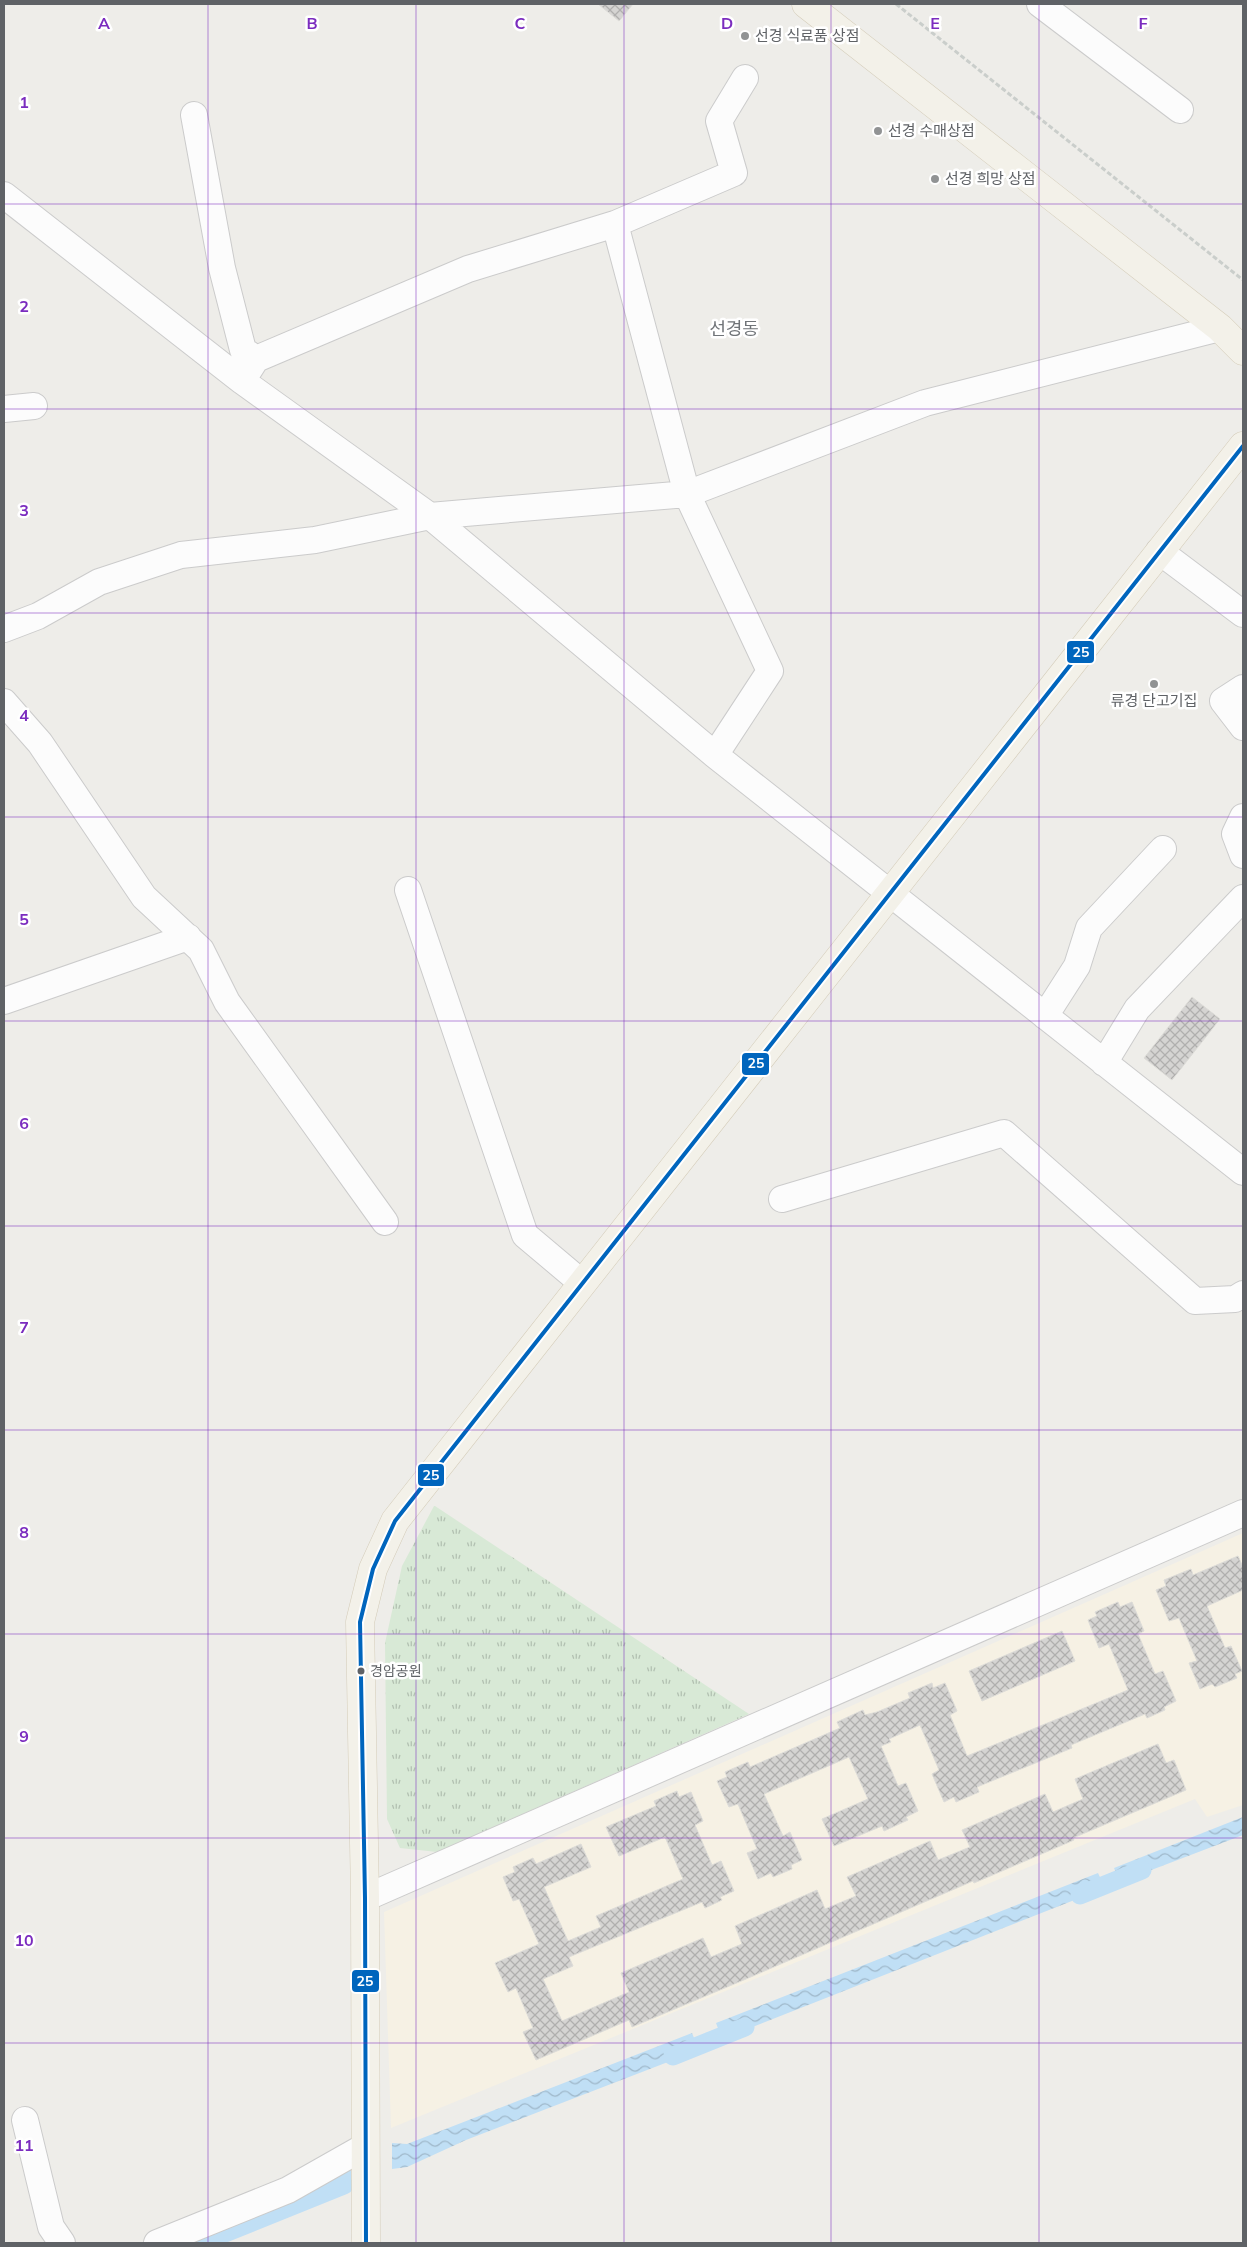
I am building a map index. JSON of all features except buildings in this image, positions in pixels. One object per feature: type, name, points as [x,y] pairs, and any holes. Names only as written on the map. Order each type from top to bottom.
[{"type":"main road","points":[[813,6],[1220,328],[1243,351]]},
{"type":"main road","points":[[366,2243],[364,2147],[365,1898],[360,1622],[373,1569],[395,1521],[1243,446]]},
{"type":"street","points":[[1040,4],[1180,110]]},
{"type":"street","points":[[242,381],[256,359],[468,269],[615,224],[734,173],[719,121],[745,78]]},
{"type":"street","points":[[194,115],[222,268],[243,350],[256,359]]},
{"type":"street","points":[[4,195],[242,381],[430,516],[715,755],[1243,1172]]},
{"type":"street","points":[[615,224],[687,494],[770,671],[715,755]]},
{"type":"street","points":[[4,629],[38,616],[99,582],[181,555],[315,540],[430,516],[687,494],[925,402],[1220,328]]},
{"type":"street","points":[[4,409],[34,406]]},
{"type":"street","points":[[1159,551],[1243,614]]},
{"type":"street","points":[[1243,688],[1223,701],[1243,727]]},
{"type":"street","points":[[4,702],[40,743],[144,897],[201,950],[227,1002],[385,1222]]},
{"type":"street","points":[[1243,817],[1235,834],[1243,855]]},
{"type":"street","points":[[1045,1016],[1077,966],[1088,928],[1163,849]]},
{"type":"street","points":[[408,890],[525,1235],[582,1282]]},
{"type":"street","points":[[1104,1063],[1137,1010],[1243,898]]},
{"type":"street","points":[[4,1001],[188,938]]},
{"type":"street","points":[[782,1199],[1004,1133],[1195,1301],[1234,1299],[1243,1294]]},
{"type":"street","points":[[365,1898],[1243,1513]]},
{"type":"street","points":[[25,2120],[51,2227],[62,2243]]},
{"type":"street","points":[[157,2243],[288,2190],[364,2147]]},
{"type":"path","points":[[896,4],[1243,280]]},
{"type":"shaded area","points":[[1243,1533],[1243,1805],[1207,1817],[1195,1799],[391,2128],[384,1912]]},
{"type":"green space","name":"경암공원","points":[[434,1506],[749,1714],[437,1852],[400,1848],[387,1819],[385,1643],[402,1566]]},
{"type":"water","points":[[1243,1817],[1243,1835],[1120,1882],[1114,1868]]},
{"type":"water","points":[[1098,1873],[1105,1888],[722,2039],[716,2023]]},
{"type":"water","points":[[692,2033],[699,2050],[466,2140],[407,2167],[392,2169],[392,2143],[407,2144]]},
{"type":"water","points":[[351,2168],[352,2189],[339,2194],[330,2175]]},
{"type":"water","points":[[313,2180],[321,2196],[248,2221],[192,2243],[166,2243]]},
{"type":"waterway","points":[[1080,1895],[1142,1870]]},
{"type":"waterway","points":[[673,2056],[745,2027]]},
{"type":"waterway","points":[[200,2243],[344,2185]]},
{"type":"transit line","name":"25","points":[[366,2243],[365,1898],[360,1622],[373,1569],[395,1521],[1243,446]]},
{"type":"place","name":"선경 식료품 상점","points":[[745,36]]},
{"type":"place","name":"선경 수매상점","points":[[878,131]]},
{"type":"place","name":"선경 희망 상점","points":[[935,179]]},
{"type":"place","name":"류경 단고기집","points":[[1154,684]]},
{"type":"place","name":"경암공원","points":[[361,1671]]},
{"type":"district","name":"선경동","points":[[734,329]]}]
